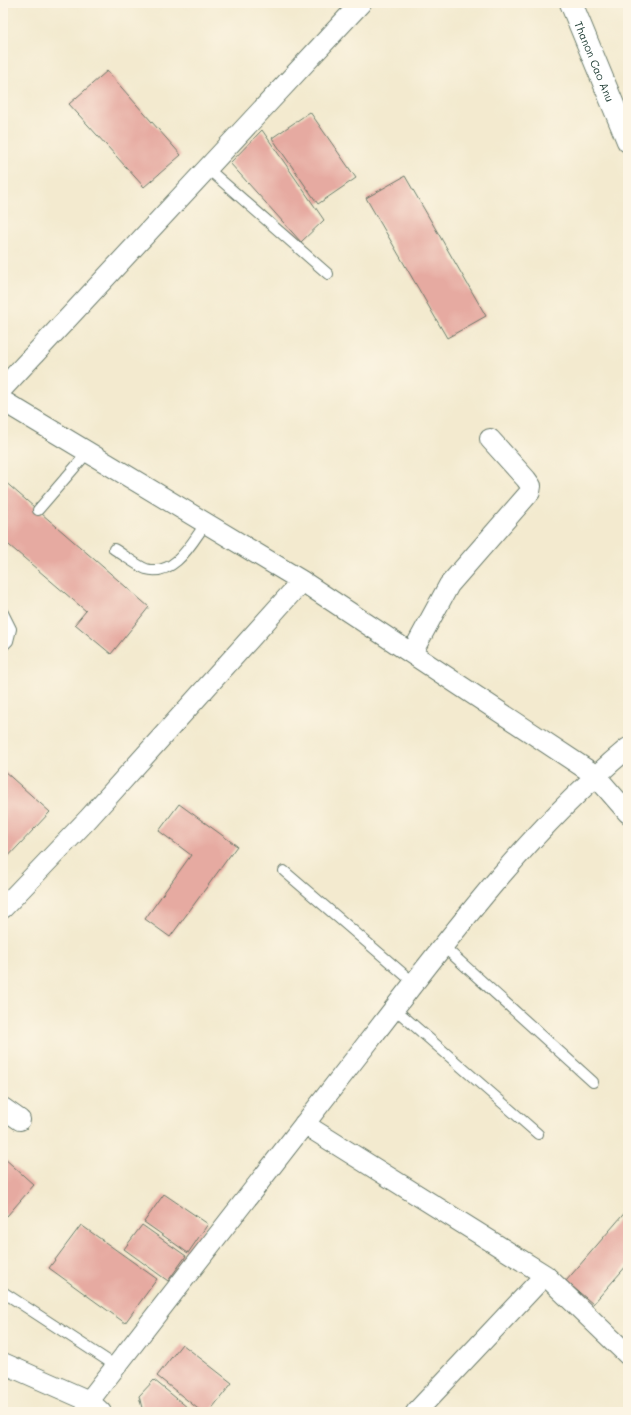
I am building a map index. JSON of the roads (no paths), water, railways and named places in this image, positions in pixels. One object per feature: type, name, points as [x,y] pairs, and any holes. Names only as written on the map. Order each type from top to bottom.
[{"type":"main road","name":"Thanon Cao Anu","points":[[572,3],[628,141]]},
{"type":"street","points":[[3,388],[361,3]]},
{"type":"street","points":[[3,401],[302,580],[595,775],[628,813]]},
{"type":"street","points":[[412,653],[449,585],[530,492],[531,486],[526,479],[490,439]]},
{"type":"street","points":[[3,908],[88,819],[302,580]]},
{"type":"street","points":[[3,1363],[90,1408],[116,1366],[394,1008],[514,860],[595,775],[628,748]]},
{"type":"street","points":[[3,1108],[20,1120]]},
{"type":"street","points":[[304,1124],[545,1275],[628,1355]]},
{"type":"street","points":[[416,1412],[545,1275]]},
{"type":"lane","points":[[207,168],[328,274]]},
{"type":"lane","points":[[38,510],[88,452]]},
{"type":"lane","points":[[114,549],[146,569],[159,570],[170,566],[180,558],[206,523]]},
{"type":"lane","points":[[3,613],[12,629],[8,641],[3,646]]},
{"type":"lane","points":[[284,871],[414,983]]},
{"type":"lane","points":[[444,946],[593,1082]]},
{"type":"lane","points":[[394,1008],[538,1134]]},
{"type":"lane","points":[[3,1292],[116,1366]]}]
